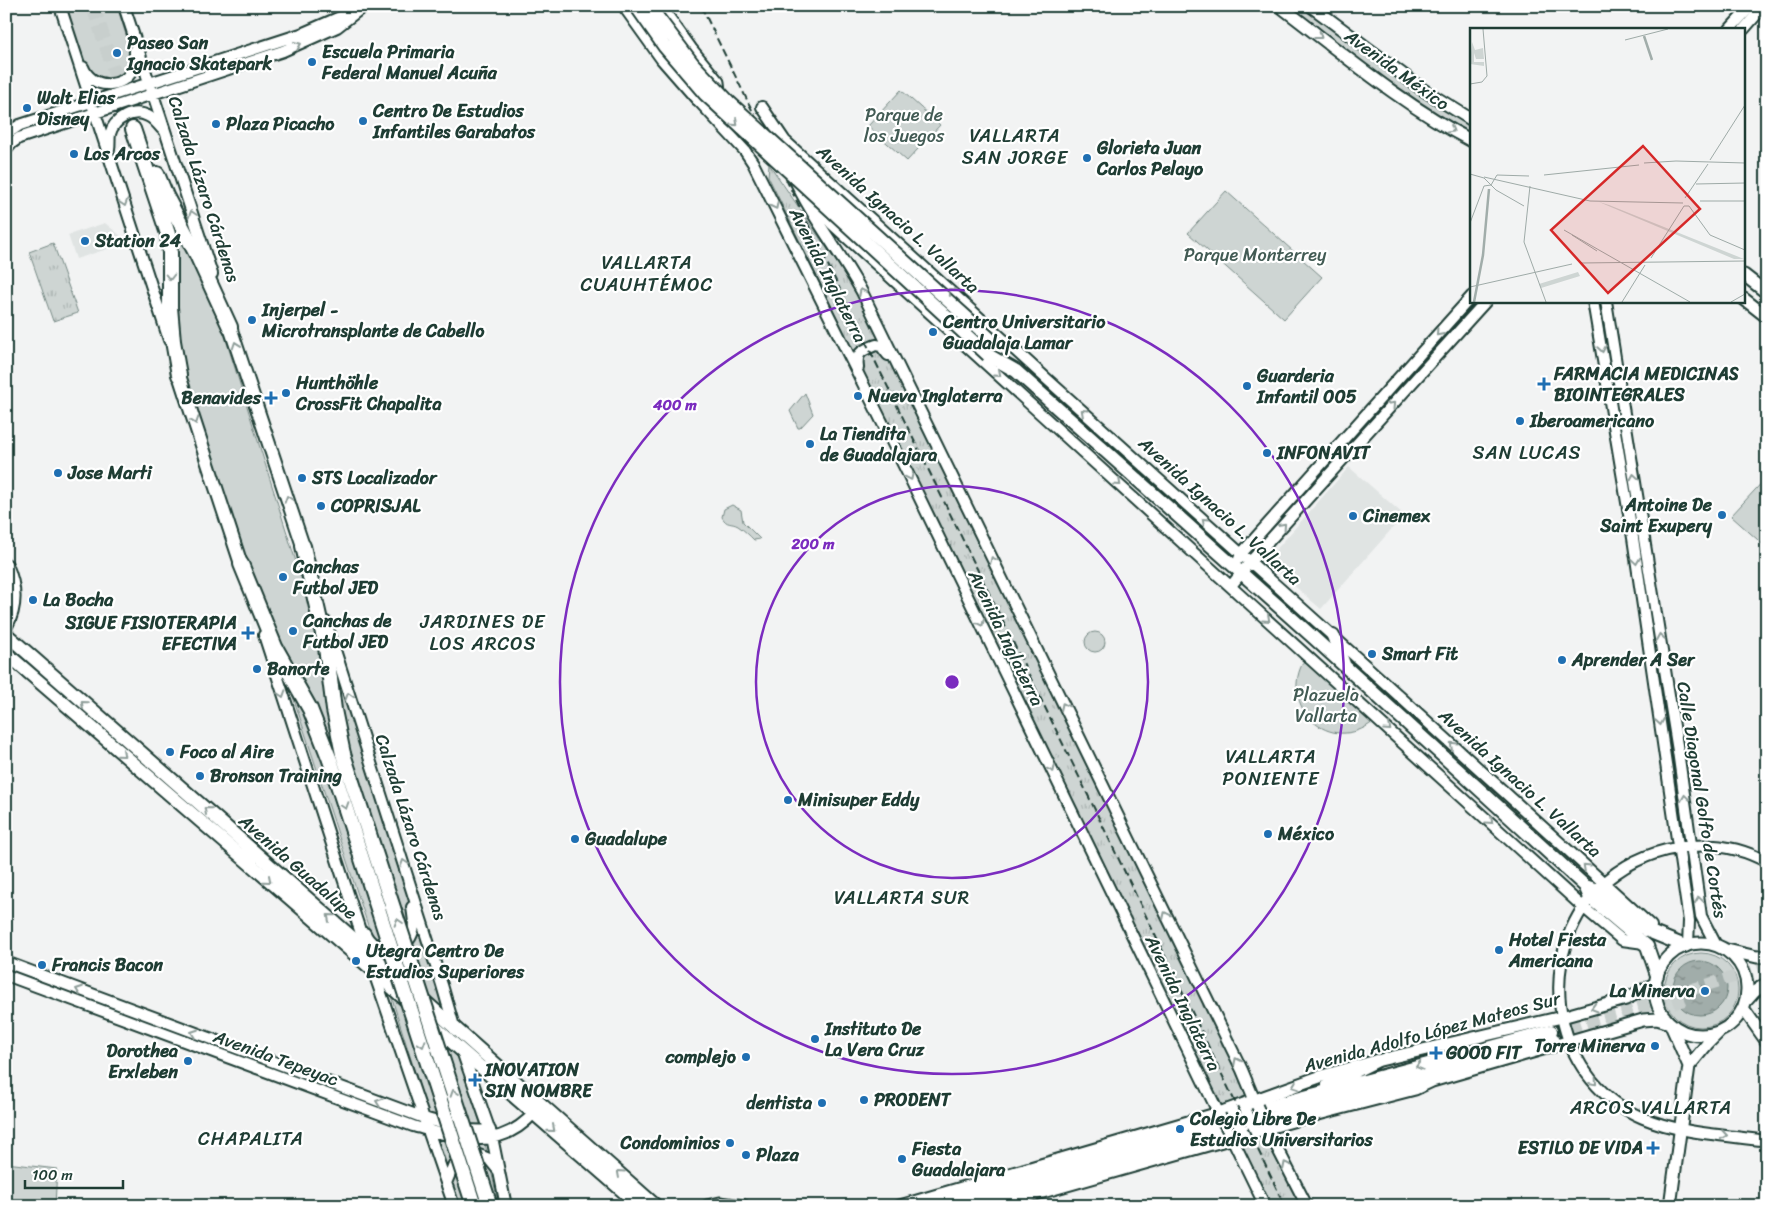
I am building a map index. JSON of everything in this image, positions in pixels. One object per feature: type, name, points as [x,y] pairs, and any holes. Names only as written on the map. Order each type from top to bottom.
[{"type":"highway","name":"Calzada Lázaro Cárdenas","points":[[179,374],[170,307],[168,234],[136,127],[166,196],[197,254],[230,327]]},
{"type":"highway","name":"Calzada Lázaro Cárdenas","points":[[303,546],[324,638],[334,710],[337,757],[474,1206]]},
{"type":"highway","name":"Calzada Lázaro Cárdenas","points":[[241,564],[275,647],[337,757],[490,1206]]},
{"type":"main road","points":[[624,6],[662,59],[696,99],[705,102],[716,96],[719,91],[718,82],[660,6]]},
{"type":"main road","name":"Avenida Ignacio L. Vallarta","points":[[636,6],[664,46],[705,94],[988,355],[1016,371]]},
{"type":"main road","name":"Avenida Ignacio L. Vallarta","points":[[649,6],[693,64],[729,102],[997,345],[1016,371],[1345,667],[1644,943],[1649,951],[1656,979]]},
{"type":"main road","name":"Avenida México","points":[[1280,6],[1399,96],[1470,140]]},
{"type":"main road","points":[[1302,6],[1318,18],[1336,25]]},
{"type":"main road","name":"Avenida México","points":[[1311,6],[1438,100],[1470,119]]},
{"type":"main road","points":[[1746,277],[1767,293]]},
{"type":"main road","points":[[1746,301],[1767,317]]},
{"type":"main road","name":"Calzada Lázaro Cárdenas","points":[[230,327],[303,546]]},
{"type":"main road","name":"Calzada Lázaro Cárdenas","points":[[179,374],[241,564]]},
{"type":"main road","points":[[6,565],[12,581],[14,597],[12,613],[6,626]]},
{"type":"main road","name":"Avenida Guadalupe","points":[[6,634],[656,1206]]},
{"type":"main road","points":[[1333,636],[1345,667]]},
{"type":"main road","name":"Avenida Guadalupe","points":[[6,653],[374,971],[463,1052],[640,1206]]},
{"type":"main road","name":"Avenida Ignacio L. Vallarta","points":[[1592,893],[1648,931],[1686,945]]},
{"type":"main road","points":[[1670,1206],[1689,1066],[1670,1023],[1658,1005],[1656,979],[1668,957],[1686,945],[1697,943],[1757,956],[1767,956]]},
{"type":"main road","points":[[1721,948],[1740,964],[1744,972],[1747,991],[1745,1005],[1767,1042]]},
{"type":"main road","name":"Avenida Adolfo López Mateos Sur","points":[[900,1206],[1256,1103],[1322,1076],[1562,1017],[1626,998],[1656,979]]},
{"type":"main road","points":[[1689,1066],[1708,1043],[1731,1024],[1754,992],[1767,983]]},
{"type":"main road","points":[[1319,1105],[1350,1101],[1432,1081],[1643,1020],[1657,1019],[1695,1034],[1704,1035],[1722,1030]]},
{"type":"main road","name":"Avenida Adolfo López Mateos Sur","points":[[925,1206],[1015,1185],[1319,1105],[1552,1035],[1301,1098],[1015,1185],[960,1206]]},
{"type":"main road","points":[[1301,1098],[1376,1062]]},
{"type":"main road","points":[[993,1206],[1266,1126],[1415,1089],[1432,1081]]},
{"type":"main road","points":[[972,1184],[1015,1185]]},
{"type":"main road","points":[[989,1206],[1015,1185]]},
{"type":"main road","points":[[707,1206],[726,1203],[744,1206]]},
{"type":"street","name":"Calzada Lázaro Cárdenas","points":[[60,6],[179,374]]},
{"type":"street","name":"Calzada Lázaro Cárdenas","points":[[124,6],[230,327]]},
{"type":"street","points":[[6,150],[19,138],[152,95],[307,41],[337,26],[364,6]]},
{"type":"street","points":[[1731,28],[1751,6]]},
{"type":"street","points":[[1745,28],[1764,6]]},
{"type":"street","points":[[6,134],[20,125],[301,34],[340,17],[351,15]]},
{"type":"street","points":[[67,30],[70,33],[85,72],[91,79],[100,84],[108,84],[126,78],[133,69],[135,42]]},
{"type":"street","name":"Avenida Inglaterra","points":[[696,99],[745,151],[753,163],[859,375],[1265,1206]]},
{"type":"street","name":"Avenida Inglaterra","points":[[760,103],[798,188],[849,267],[862,292],[1242,1070],[1266,1126],[1307,1206]]},
{"type":"street","name":"Avenida Ignacio L. Vallarta","points":[[760,103],[782,137],[1333,636],[1592,893]]},
{"type":"street","points":[[109,157],[110,134],[115,124],[131,114],[148,116],[165,134]]},
{"type":"street","name":"Avenida Ignacio L. Vallarta","points":[[818,170],[815,177],[815,194],[823,214],[832,224],[1230,585],[1592,893]]},
{"type":"street","points":[[1230,585],[1238,570],[1241,554],[1470,298]]},
{"type":"street","points":[[1238,570],[1250,562],[1485,302]]},
{"type":"street","name":"Calle Diagonal Golfo de Cortés","points":[[1593,302],[1633,538],[1679,848],[1689,921],[1686,945]]},
{"type":"street","name":"Calle Diagonal Golfo de Cortés","points":[[1606,302],[1678,750],[1701,916],[1721,948]]},
{"type":"street","points":[[859,375],[857,358],[862,351],[876,345],[881,346],[897,365]]},
{"type":"street","name":"Calzada Lázaro Cárdenas","points":[[303,546],[454,1027],[491,1134],[506,1206]]},
{"type":"street","name":"Calzada Lázaro Cárdenas","points":[[241,564],[366,949],[454,1206]]},
{"type":"street","points":[[1767,862],[1737,849],[1721,846],[1692,846],[1664,850],[1642,858],[1622,869],[1592,893],[1568,935],[1561,959],[1558,988],[1562,1017],[1569,1041],[1583,1068],[1608,1096],[1624,1108],[1642,1118],[1681,1129],[1767,1141]]},
{"type":"street","points":[[349,896],[355,902],[366,936],[371,943],[380,948],[395,949],[409,939],[414,927],[410,882]]},
{"type":"street","name":"Avenida Tepeyac","points":[[6,962],[424,1118],[491,1134]]},
{"type":"street","name":"Avenida Tepeyac","points":[[6,975],[386,1116],[429,1130],[460,1138],[479,1140],[491,1134],[519,1127],[534,1114]]},
{"type":"street","points":[[446,1183],[454,1164],[469,1155],[489,1159],[500,1172]]},
{"type":"shaded area","points":[[105,223],[121,236],[123,244],[76,259],[68,235]]},
{"type":"shaded area","points":[[1349,467],[1404,515],[1321,609],[1266,561]]},
{"type":"green space","points":[[66,6],[117,6],[133,63],[122,77],[103,82],[85,66]]},
{"type":"green space","points":[[1284,6],[1298,6],[1470,120],[1470,135],[1432,114]]},
{"type":"green space","name":"Parque de los Juegos","points":[[901,90],[940,125],[907,161],[868,126]]},
{"type":"green space","points":[[769,164],[859,295],[1303,1206],[1270,1206],[768,176]]},
{"type":"green space","name":"Parque Monterrey","points":[[1226,191],[1322,277],[1284,319],[1188,233]]},
{"type":"green space","points":[[184,239],[221,324],[304,587],[323,664],[334,666],[481,1126],[499,1206],[457,1206],[394,1005],[265,611],[249,569],[185,372],[178,339],[178,241]]},
{"type":"green space","points":[[53,243],[78,313],[53,321],[29,252]]},
{"type":"green space","points":[[805,393],[813,414],[798,428],[790,411]]},
{"type":"green space","points":[[1767,477],[1767,548],[1731,516]]},
{"type":"green space","points":[[732,505],[741,510],[743,522],[760,539],[754,540],[738,526],[727,523],[724,520],[722,517],[724,509]]},
{"type":"green space","points":[[1095,632],[1102,635],[1105,642],[1102,649],[1095,652],[1088,649],[1085,642],[1088,635]]},
{"type":"green space","name":"Plazuela Vallarta","points":[[1305,659],[1374,721],[1358,731],[1341,733],[1326,730],[1312,721],[1303,709],[1298,694],[1298,677]]},
{"type":"green space","points":[[1701,953],[1715,956],[1727,964],[1735,976],[1738,990],[1735,1004],[1727,1016],[1715,1024],[1701,1027],[1687,1024],[1675,1016],[1667,1004],[1664,990],[1667,976],[1675,964],[1687,956]]},
{"type":"green space","points":[[6,1163],[57,1169],[55,1206],[6,1206]]},
{"type":"water","points":[[1700,961],[1710,963],[1719,969],[1725,978],[1727,988],[1725,998],[1719,1007],[1710,1013],[1700,1015],[1690,1013],[1681,1007],[1675,998],[1673,988],[1675,978],[1681,969],[1690,963]]},
{"type":"tunnel","points":[[93,6],[133,129]]},
{"type":"tunnel","points":[[1551,1031],[1767,967]]},
{"type":"tunnel","points":[[1553,1039],[1600,1027],[1690,998]]},
{"type":"railway","points":[[701,6],[1086,791],[1285,1206]]},
{"type":"place","name":"Paseo San Ignacio Skatepark","points":[[117,53]]},
{"type":"place","name":"Escuela Primaria Federal Manuel Acuña","points":[[312,62]]},
{"type":"place","name":"Walt Elias Disney","points":[[27,108]]},
{"type":"place","name":"Centro De Estudios Infantiles Garabatos","points":[[363,121]]},
{"type":"place","name":"Plaza Picacho","points":[[216,124]]},
{"type":"place","name":"Los Arcos","points":[[74,154]]},
{"type":"place","name":"Glorieta Juan Carlos Pelayo","points":[[1087,158]]},
{"type":"place","name":"Station 24","points":[[85,241]]},
{"type":"place","name":"Injerpel - Microtransplante de Cabello","points":[[252,320]]},
{"type":"place","name":"Centro Universitario Guadalaja Lamar","points":[[933,332]]},
{"type":"place","name":"FARMACIA MEDICINAS BIOINTEGRALES","points":[[1544,384]]},
{"type":"place","name":"Guarderia Infantil 005","points":[[1247,386]]},
{"type":"place","name":"Hunthöhle CrossFit Chapalita","points":[[286,393]]},
{"type":"place","name":"Nueva Inglaterra","points":[[858,396]]},
{"type":"place","name":"Benavides","points":[[271,398]]},
{"type":"place","name":"Iberoamericano","points":[[1520,421]]},
{"type":"place","name":"La Tiendita de Guadalajara","points":[[810,444]]},
{"type":"place","name":"INFONAVIT","points":[[1267,453]]},
{"type":"place","name":"Jose Marti","points":[[58,473]]},
{"type":"place","name":"STS Localizador","points":[[302,478]]},
{"type":"place","name":"COPRISJAL","points":[[321,506]]},
{"type":"place","name":"Antoine De Saint Exupery","points":[[1722,515]]},
{"type":"place","name":"Cinemex","points":[[1353,516]]},
{"type":"place","name":"Canchas Futbol JED","points":[[283,577]]},
{"type":"place","name":"La Bocha","points":[[33,600]]},
{"type":"place","name":"Canchas de Futbol JED","points":[[293,631]]},
{"type":"place","name":"SIGUE FISIOTERAPIA EFECTIVA","points":[[248,633]]},
{"type":"place","name":"Smart Fit","points":[[1372,654]]},
{"type":"place","name":"Aprender A Ser","points":[[1562,660]]},
{"type":"place","name":"Banorte","points":[[257,669]]},
{"type":"place","name":"Foco al Aire","points":[[170,752]]},
{"type":"place","name":"Bronson Training","points":[[200,776]]},
{"type":"place","name":"Minisuper Eddy","points":[[788,800]]},
{"type":"place","name":"México","points":[[1268,834]]},
{"type":"place","name":"Guadalupe","points":[[575,839]]},
{"type":"place","name":"Hotel Fiesta Americana","points":[[1499,950]]},
{"type":"place","name":"Utegra Centro De Estudios Superiores","points":[[356,961]]},
{"type":"place","name":"Francis Bacon","points":[[42,965]]},
{"type":"place","name":"La Minerva","points":[[1705,991]]},
{"type":"place","name":"Instituto De La Vera Cruz","points":[[815,1039]]},
{"type":"place","name":"Torre Minerva","points":[[1655,1046]]},
{"type":"place","name":"GOOD FIT","points":[[1436,1053]]},
{"type":"place","name":"complejo","points":[[746,1057]]},
{"type":"place","name":"Dorothea Erxleben","points":[[188,1061]]},
{"type":"place","name":"INOVATION SIN NOMBRE","points":[[475,1080]]},
{"type":"place","name":"PRODENT","points":[[864,1100]]},
{"type":"place","name":"dentista","points":[[822,1103]]},
{"type":"place","name":"Colegio Libre De Estudios Universitarios","points":[[1180,1129]]},
{"type":"place","name":"Condominios","points":[[730,1143]]},
{"type":"place","name":"ESTILO DE VIDA","points":[[1653,1148]]},
{"type":"place","name":"Plaza","points":[[746,1155]]},
{"type":"place","name":"Fiesta Guadalajara","points":[[902,1159]]},
{"type":"district","name":"VALLARTA SAN JORGE","points":[[1015,146]]},
{"type":"district","name":"VALLARTA CUAUHTÉMOC","points":[[647,273]]},
{"type":"district","name":"SAN LUCAS","points":[[1527,452]]},
{"type":"district","name":"JARDINES DE LOS ARCOS","points":[[483,632]]},
{"type":"district","name":"VALLARTA PONIENTE","points":[[1271,767]]},
{"type":"district","name":"VALLARTA SUR","points":[[902,897]]},
{"type":"district","name":"ARCOS VALLARTA","points":[[1651,1107]]},
{"type":"district","name":"CHAPALITA","points":[[251,1138]]}]
